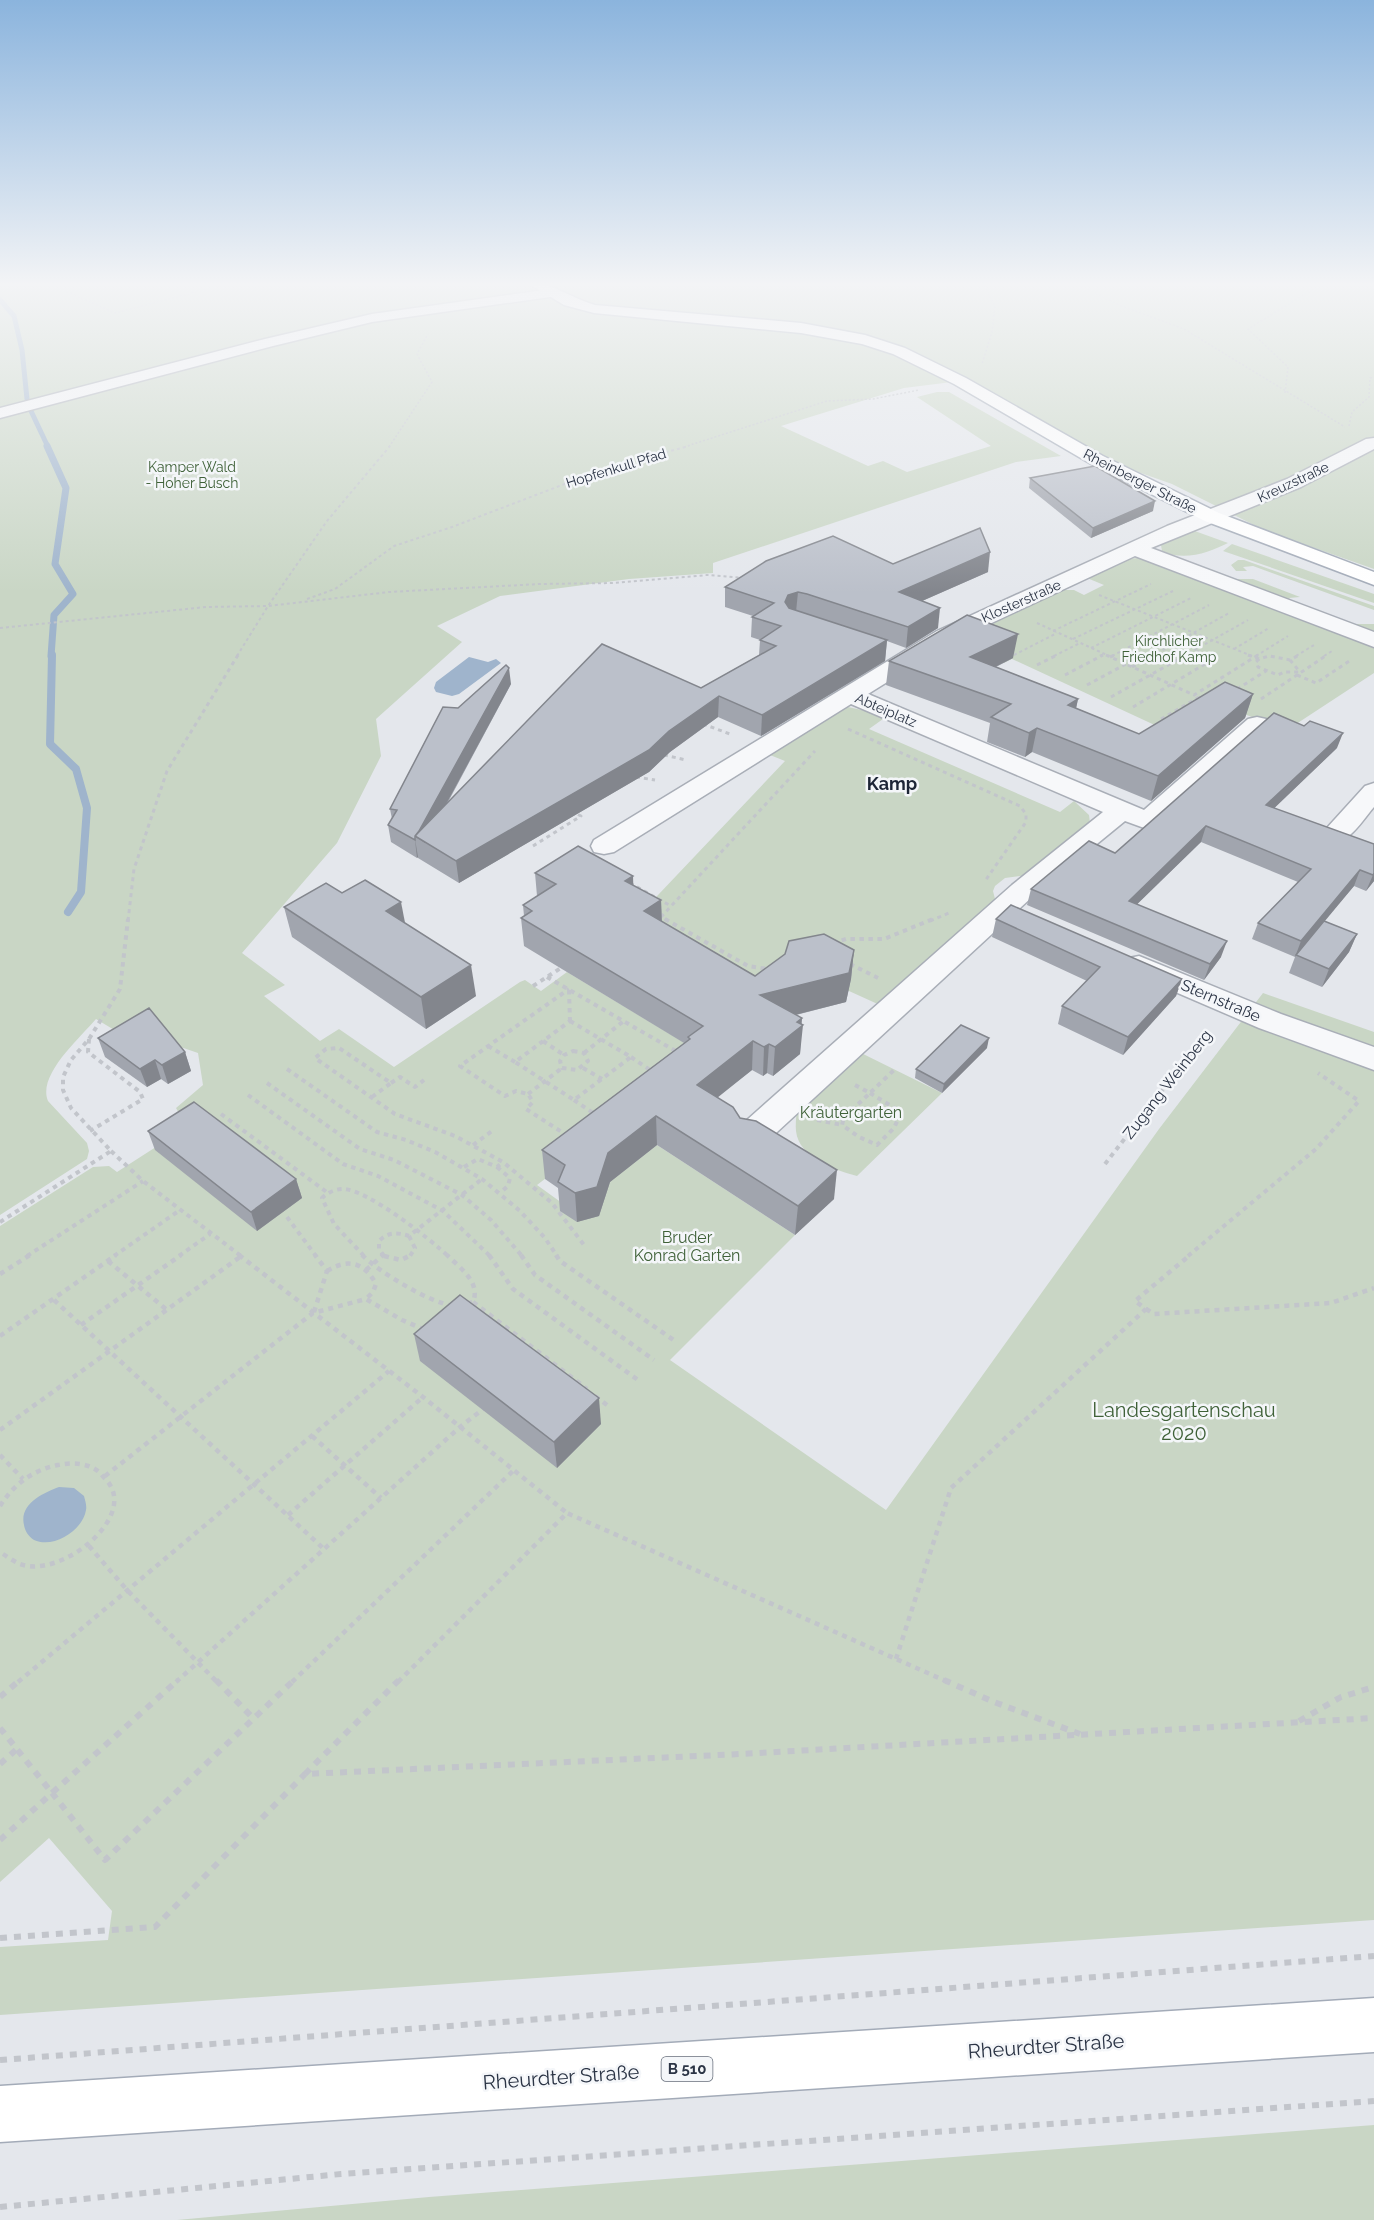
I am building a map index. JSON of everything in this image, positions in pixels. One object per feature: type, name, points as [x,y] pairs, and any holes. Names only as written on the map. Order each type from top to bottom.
[{"type":"main road","name":"Rheinberger Straße","points":[[968,386],[1097,460],[1212,517],[1374,579]]},
{"type":"main road","name":"Rheurdter Straße","points":[[0,2114],[1374,2025]]},
{"type":"street","points":[[0,414],[109,386]]},
{"type":"street","name":"Kreuzstraße","points":[[1212,517],[1294,483],[1372,443]]},
{"type":"street","name":"Klosterstraße","points":[[848,694],[951,633],[1174,530],[1212,517]]},
{"type":"street","points":[[1135,549],[1374,640]]},
{"type":"street","points":[[885,651],[907,658]]},
{"type":"street","name":"Abteiplatz","points":[[604,846],[848,694],[1147,820],[1257,713]]},
{"type":"street","points":[[1334,836],[1374,791]]},
{"type":"street","points":[[751,1136],[1004,908],[1122,810]]},
{"type":"street","points":[[1004,908],[1035,921]]},
{"type":"street","name":"Sternstraße","points":[[1118,956],[1229,1005],[1374,1059]]},
{"type":"path","points":[[430,386],[395,440],[327,521],[268,606],[167,771],[134,869],[120,989],[89,1039],[71,1060],[63,1077],[63,1090],[71,1108],[90,1131],[143,1181],[423,1397],[567,1513],[994,1702],[1080,1734]]},
{"type":"path","points":[[1274,386],[1348,429],[1353,412],[1369,397],[1370,386]]},
{"type":"path","points":[[1285,393],[1286,386]]},
{"type":"path","name":"Hopfenkull Pfad","points":[[301,602],[335,589],[394,546],[452,527],[604,469],[676,450],[826,400],[873,399],[926,388]]},
{"type":"path","points":[[0,628],[206,607],[268,606],[410,590],[614,583],[707,575],[752,579]]},
{"type":"path","points":[[1065,581],[1260,659]]},
{"type":"path","points":[[1053,631],[1153,583]]},
{"type":"path","points":[[1073,639],[1173,591]]},
{"type":"path","points":[[1091,648],[1191,598]]},
{"type":"path","points":[[1110,657],[1210,605]]},
{"type":"path","points":[[1132,667],[1230,612]]},
{"type":"path","points":[[1045,617],[1035,622],[1199,697],[1161,719]]},
{"type":"path","points":[[1111,697],[1249,620]]},
{"type":"path","points":[[1233,649],[1269,628]]},
{"type":"path","points":[[1014,655],[1058,633]]},
{"type":"path","points":[[1290,660],[1317,642]]},
{"type":"path","points":[[1037,665],[1080,643]]},
{"type":"path","points":[[1257,713],[1297,675],[1336,648]]},
{"type":"path","points":[[1133,707],[1215,658],[1196,650]]},
{"type":"path","points":[[1065,675],[1105,654]]},
{"type":"path","points":[[1297,675],[1316,683],[1359,655]]},
{"type":"path","points":[[1269,656],[1290,660],[1301,672],[1284,672],[1278,675],[1258,667],[1256,662],[1269,656]]},
{"type":"path","points":[[1194,695],[1254,657]]},
{"type":"path","points":[[1087,685],[1126,664]]},
{"type":"path","points":[[1237,689],[1266,670]]},
{"type":"path","points":[[700,723],[764,747]]},
{"type":"path","points":[[839,726],[1020,806],[1026,814],[1026,822],[984,881]]},
{"type":"path","points":[[652,924],[816,751]]},
{"type":"path","points":[[660,754],[728,770]]},
{"type":"path","points":[[631,776],[698,788]]},
{"type":"path","points":[[533,846],[581,816],[577,814]]},
{"type":"path","points":[[623,879],[671,906]]},
{"type":"path","points":[[652,907],[662,900]]},
{"type":"path","points":[[829,945],[846,939],[884,939],[957,909]]},
{"type":"path","points":[[661,916],[748,966],[774,968]]},
{"type":"path","points":[[534,986],[566,964]]},
{"type":"path","points":[[849,964],[909,993]]},
{"type":"path","points":[[547,977],[625,1020],[687,1058]]},
{"type":"path","points":[[569,989],[570,1021]]},
{"type":"path","points":[[569,989],[460,1066],[505,1096],[516,1091],[528,1094],[533,1102],[526,1109],[570,1138]]},
{"type":"path","name":"Zugang Weinberg","points":[[1105,1164],[1229,1005]]},
{"type":"path","points":[[562,1068],[560,1061],[564,1055],[573,1051],[584,1053],[625,1020]]},
{"type":"path","points":[[570,1021],[662,1078]]},
{"type":"path","points":[[515,1062],[570,1021]]},
{"type":"path","points":[[89,1039],[88,1052],[140,1092],[143,1099],[90,1131]]},
{"type":"path","points":[[543,1041],[564,1055]]},
{"type":"path","points":[[488,1046],[598,1116]]},
{"type":"path","points":[[391,1083],[339,1048],[328,1048],[315,1058],[395,1114],[428,1124],[503,1162],[552,1203],[584,1245]]},
{"type":"path","points":[[562,1068],[573,1071],[583,1068],[588,1061],[584,1053]]},
{"type":"path","points":[[574,1100],[631,1058]]},
{"type":"path","points":[[528,1094],[562,1068]]},
{"type":"path","points":[[583,1068],[602,1079]]},
{"type":"path","points":[[287,1069],[377,1132],[406,1140],[464,1167],[501,1192],[544,1238],[560,1260],[675,1341]]},
{"type":"path","points":[[1313,1069],[1359,1101],[1316,1149],[1135,1301],[1154,1314],[1330,1303],[1374,1288]]},
{"type":"path","points":[[372,1097],[400,1077],[415,1087],[424,1080]]},
{"type":"path","points":[[267,1083],[360,1149],[394,1160],[462,1195],[504,1234],[535,1275],[654,1360]]},
{"type":"path","points":[[870,1093],[896,1109],[900,1115],[894,1128],[877,1145],[859,1137],[842,1125],[844,1118],[870,1093]]},
{"type":"path","points":[[248,1095],[343,1164],[378,1176],[442,1210],[487,1252],[513,1288],[638,1380]]},
{"type":"path","points":[[221,1113],[328,1193]]},
{"type":"path","points":[[473,1145],[492,1131]]},
{"type":"path","points":[[0,1221],[111,1151]]},
{"type":"path","points":[[464,1167],[478,1159],[497,1167],[510,1178],[508,1186],[501,1192]]},
{"type":"path","points":[[497,1167],[503,1162]]},
{"type":"path","points":[[409,1236],[482,1179]]},
{"type":"path","points":[[0,1274],[143,1181]]},
{"type":"path","points":[[344,1189],[361,1196],[418,1229],[470,1278],[477,1294],[473,1302],[462,1306],[450,1305],[373,1264],[343,1234],[322,1206],[322,1198],[328,1193],[344,1189]]},
{"type":"path","points":[[0,1336],[180,1210]]},
{"type":"path","points":[[287,1217],[327,1271]]},
{"type":"path","points":[[81,1324],[210,1234]]},
{"type":"path","points":[[387,1234],[409,1236],[415,1248],[410,1256],[401,1260],[384,1256],[379,1249],[380,1241],[387,1234]]},
{"type":"path","points":[[366,1270],[384,1256]]},
{"type":"path","points":[[0,1430],[240,1257]]},
{"type":"path","points":[[108,1261],[167,1310]]},
{"type":"path","points":[[105,1476],[313,1313],[366,1299],[373,1292],[376,1284],[366,1270],[352,1262],[344,1262],[327,1271],[313,1313]]},
{"type":"path","points":[[366,1299],[402,1320],[431,1332]]},
{"type":"path","points":[[54,1300],[324,1549]]},
{"type":"path","points":[[473,1302],[611,1408]]},
{"type":"path","points":[[896,1659],[951,1488],[1146,1309]]},
{"type":"path","points":[[534,1362],[541,1355]]},
{"type":"path","points":[[0,1698],[389,1371]]},
{"type":"path","points":[[288,1515],[423,1397]]},
{"type":"path","points":[[0,1840],[460,1427],[490,1403]]},
{"type":"path","points":[[312,1436],[381,1498]]},
{"type":"path","points":[[0,1455],[23,1479]]},
{"type":"path","points":[[0,1506],[6,1496],[23,1479],[45,1467],[68,1463],[89,1466],[105,1476],[113,1490],[113,1509],[105,1528],[89,1546],[66,1560],[40,1567],[17,1564],[0,1552]]},
{"type":"path","points":[[0,1728],[105,1860],[514,1470]]},
{"type":"path","points":[[0,1938],[155,1927],[567,1513]]},
{"type":"path","points":[[89,1546],[127,1590],[253,1718]]},
{"type":"path","points":[[1296,1723],[1341,1697],[1374,1687]]},
{"type":"path","points":[[306,1774],[1374,1718]]},
{"type":"path","points":[[0,1764],[17,1749]]},
{"type":"path","points":[[0,2060],[1374,1956]]},
{"type":"path","points":[[0,2207],[340,2174],[1374,2101]]},
{"type":"green space","points":[[0,386],[923,386],[904,388],[781,426],[868,466],[883,461],[907,472],[991,446],[917,397],[937,392],[949,392],[1061,456],[1016,462],[713,563],[713,573],[629,579],[500,596],[437,626],[462,642],[376,719],[381,756],[337,843],[242,953],[285,985],[264,996],[320,1041],[339,1029],[394,1067],[520,982],[525,980],[541,991],[567,972],[703,1054],[653,1096],[537,1185],[562,1203],[561,1211],[595,1193],[657,1145],[795,1235],[670,1360],[886,1510],[1159,1129],[1263,993],[1374,1032],[1374,1920],[0,2015],[0,1947],[108,1940],[112,1911],[49,1838],[0,1882],[0,1226],[93,1167],[109,1166],[117,1172],[187,1127],[176,1108],[203,1085],[198,1053],[166,1042],[116,1031],[96,1019],[62,1057],[54,1069],[46,1091],[48,1101],[87,1143],[89,1151],[87,1159],[0,1215]]},
{"type":"green space","points":[[969,386],[1374,386],[1374,569],[1264,530],[1172,484],[1121,466]]},
{"type":"green space","points":[[1192,530],[1228,543],[1213,550],[1188,556],[1162,551],[1161,545]]},
{"type":"green space","points":[[1232,544],[1374,594],[1374,603],[1223,551]]},
{"type":"green space","name":"Kirchlicher Friedhof Kamp","points":[[1138,558],[1374,645],[1374,673],[1287,730],[1220,705],[1174,734],[1012,659],[1004,663],[961,637],[1061,590],[1074,590],[1084,595],[1104,585],[1087,578],[1127,559]]},
{"type":"green space","points":[[1238,560],[1244,560],[1374,606],[1374,610],[1253,566],[1243,567],[1247,571],[1236,571],[1231,565]]},
{"type":"green space","points":[[1235,579],[1253,579],[1300,597],[1289,598],[1291,601],[1352,624],[1374,624],[1374,636]]},
{"type":"green space","points":[[848,707],[866,711],[883,719],[869,729],[1060,812],[1074,801],[1089,815],[1090,823],[1028,875],[1005,878],[995,886],[993,891],[996,903],[882,1006],[849,991],[780,993],[640,914],[785,761],[770,755]]},
{"type":"green space","name":"Kräutergarten","points":[[849,1047],[942,1093],[857,1176],[829,1166],[811,1156],[804,1149],[796,1131],[799,1093]]},
{"type":"green space","points":[[1374,2125],[1374,2220],[177,2220],[429,2197]]},
{"type":"water","points":[[469,657],[488,662],[496,659],[501,663],[459,694],[452,696],[436,692],[434,688],[436,682]]},
{"type":"water","points":[[59,1487],[74,1488],[84,1496],[86,1508],[84,1517],[74,1531],[58,1540],[42,1542],[34,1540],[24,1527],[25,1511],[34,1500]]},
{"type":"building","points":[[1095,466],[1155,501],[1093,528],[1030,478]]},
{"type":"building","points":[[980,528],[990,552],[899,592],[940,608],[908,627],[807,594],[798,592],[788,595],[785,602],[789,608],[887,640],[762,715],[719,696],[669,731],[649,750],[456,861],[415,836],[602,644],[701,688],[776,646],[760,640],[781,626],[752,617],[774,603],[725,587],[766,561],[833,536],[893,564]]},
{"type":"building","points":[[967,615],[1018,634],[970,657],[1078,699],[1068,705],[1139,734],[1225,682],[1253,694],[1158,776],[1037,728],[1029,733],[991,717],[1011,704],[889,661]]},
{"type":"building","points":[[506,665],[509,668],[415,836],[415,840],[388,825],[397,810],[390,809],[443,707],[458,708]]},
{"type":"building","points":[[1274,713],[1304,726],[1310,721],[1343,733],[1266,805],[1374,844],[1373,875],[1360,870],[1301,941],[1258,923],[1311,869],[1206,826],[1129,901],[1227,941],[1210,964],[1031,889],[1089,841],[1115,853]]},
{"type":"building","points":[[578,846],[633,876],[625,881],[661,900],[644,911],[755,976],[785,954],[789,941],[824,934],[854,950],[849,973],[760,995],[802,1018],[797,1022],[803,1025],[775,1047],[769,1044],[764,1047],[753,1041],[697,1085],[733,1107],[740,1118],[756,1121],[837,1170],[798,1206],[656,1116],[608,1153],[597,1187],[575,1193],[558,1182],[565,1165],[542,1150],[690,1039],[688,1037],[703,1026],[521,918],[532,911],[523,905],[556,884],[535,873]]},
{"type":"building","points":[[365,880],[401,902],[386,911],[471,965],[421,997],[284,907],[326,883],[342,893]]},
{"type":"building","points":[[1011,905],[1182,979],[1128,1037],[1062,1006],[1100,967],[996,919]]},
{"type":"building","points":[[1324,921],[1357,934],[1329,969],[1296,955]]},
{"type":"building","points":[[149,1008],[185,1052],[162,1065],[155,1060],[140,1069],[98,1038]]},
{"type":"building","points":[[961,1025],[989,1038],[944,1084],[916,1069]]},
{"type":"building","points":[[194,1102],[296,1179],[251,1212],[148,1131]]},
{"type":"building","points":[[460,1295],[599,1398],[554,1442],[414,1334]]},
{"type":"waterway","points":[[26,386],[27,399]]},
{"type":"waterway","points":[[31,411],[48,447]]},
{"type":"waterway","points":[[47,446],[66,488],[55,564],[73,594],[54,615],[51,656]]},
{"type":"waterway","points":[[52,655],[50,744],[76,769],[87,808],[81,892],[68,912]]},
{"type":"district","name":"Kamp","points":[[892,784]]},
{"type":"park label","name":"Kamper Wald - Hoher Busch","points":[[192,475]]},
{"type":"park label","name":"Bruder Konrad Garten","points":[[687,1246]]},
{"type":"park label","name":"Landesgartenschau 2020","points":[[1184,1422]]}]
